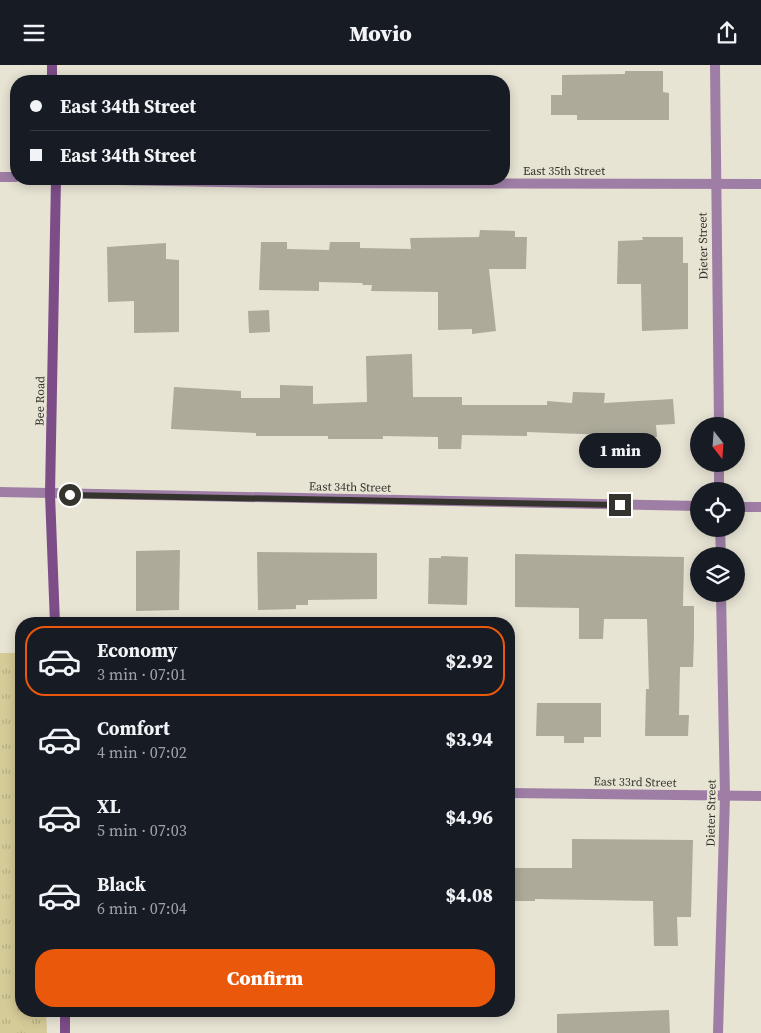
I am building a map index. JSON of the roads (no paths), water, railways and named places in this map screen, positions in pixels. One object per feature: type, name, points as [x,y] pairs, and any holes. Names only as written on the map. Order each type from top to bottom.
[{"type":"main road","name":"Bee Road","points":[[55,617],[50,494],[56,185]]},
{"type":"main road","points":[[65,1017],[66,1033]]},
{"type":"street","name":"Dieter Street","points":[[715,65],[718,417]]},
{"type":"street","name":"East 35th Street","points":[[510,184],[761,184]]},
{"type":"street","name":"East 34th Street","points":[[0,492],[690,506]]},
{"type":"street","points":[[745,507],[761,507]]},
{"type":"street","name":"Dieter Street","points":[[718,1033],[725,796],[721,602]]},
{"type":"street","name":"East 33rd Street","points":[[515,793],[761,797]]}]
